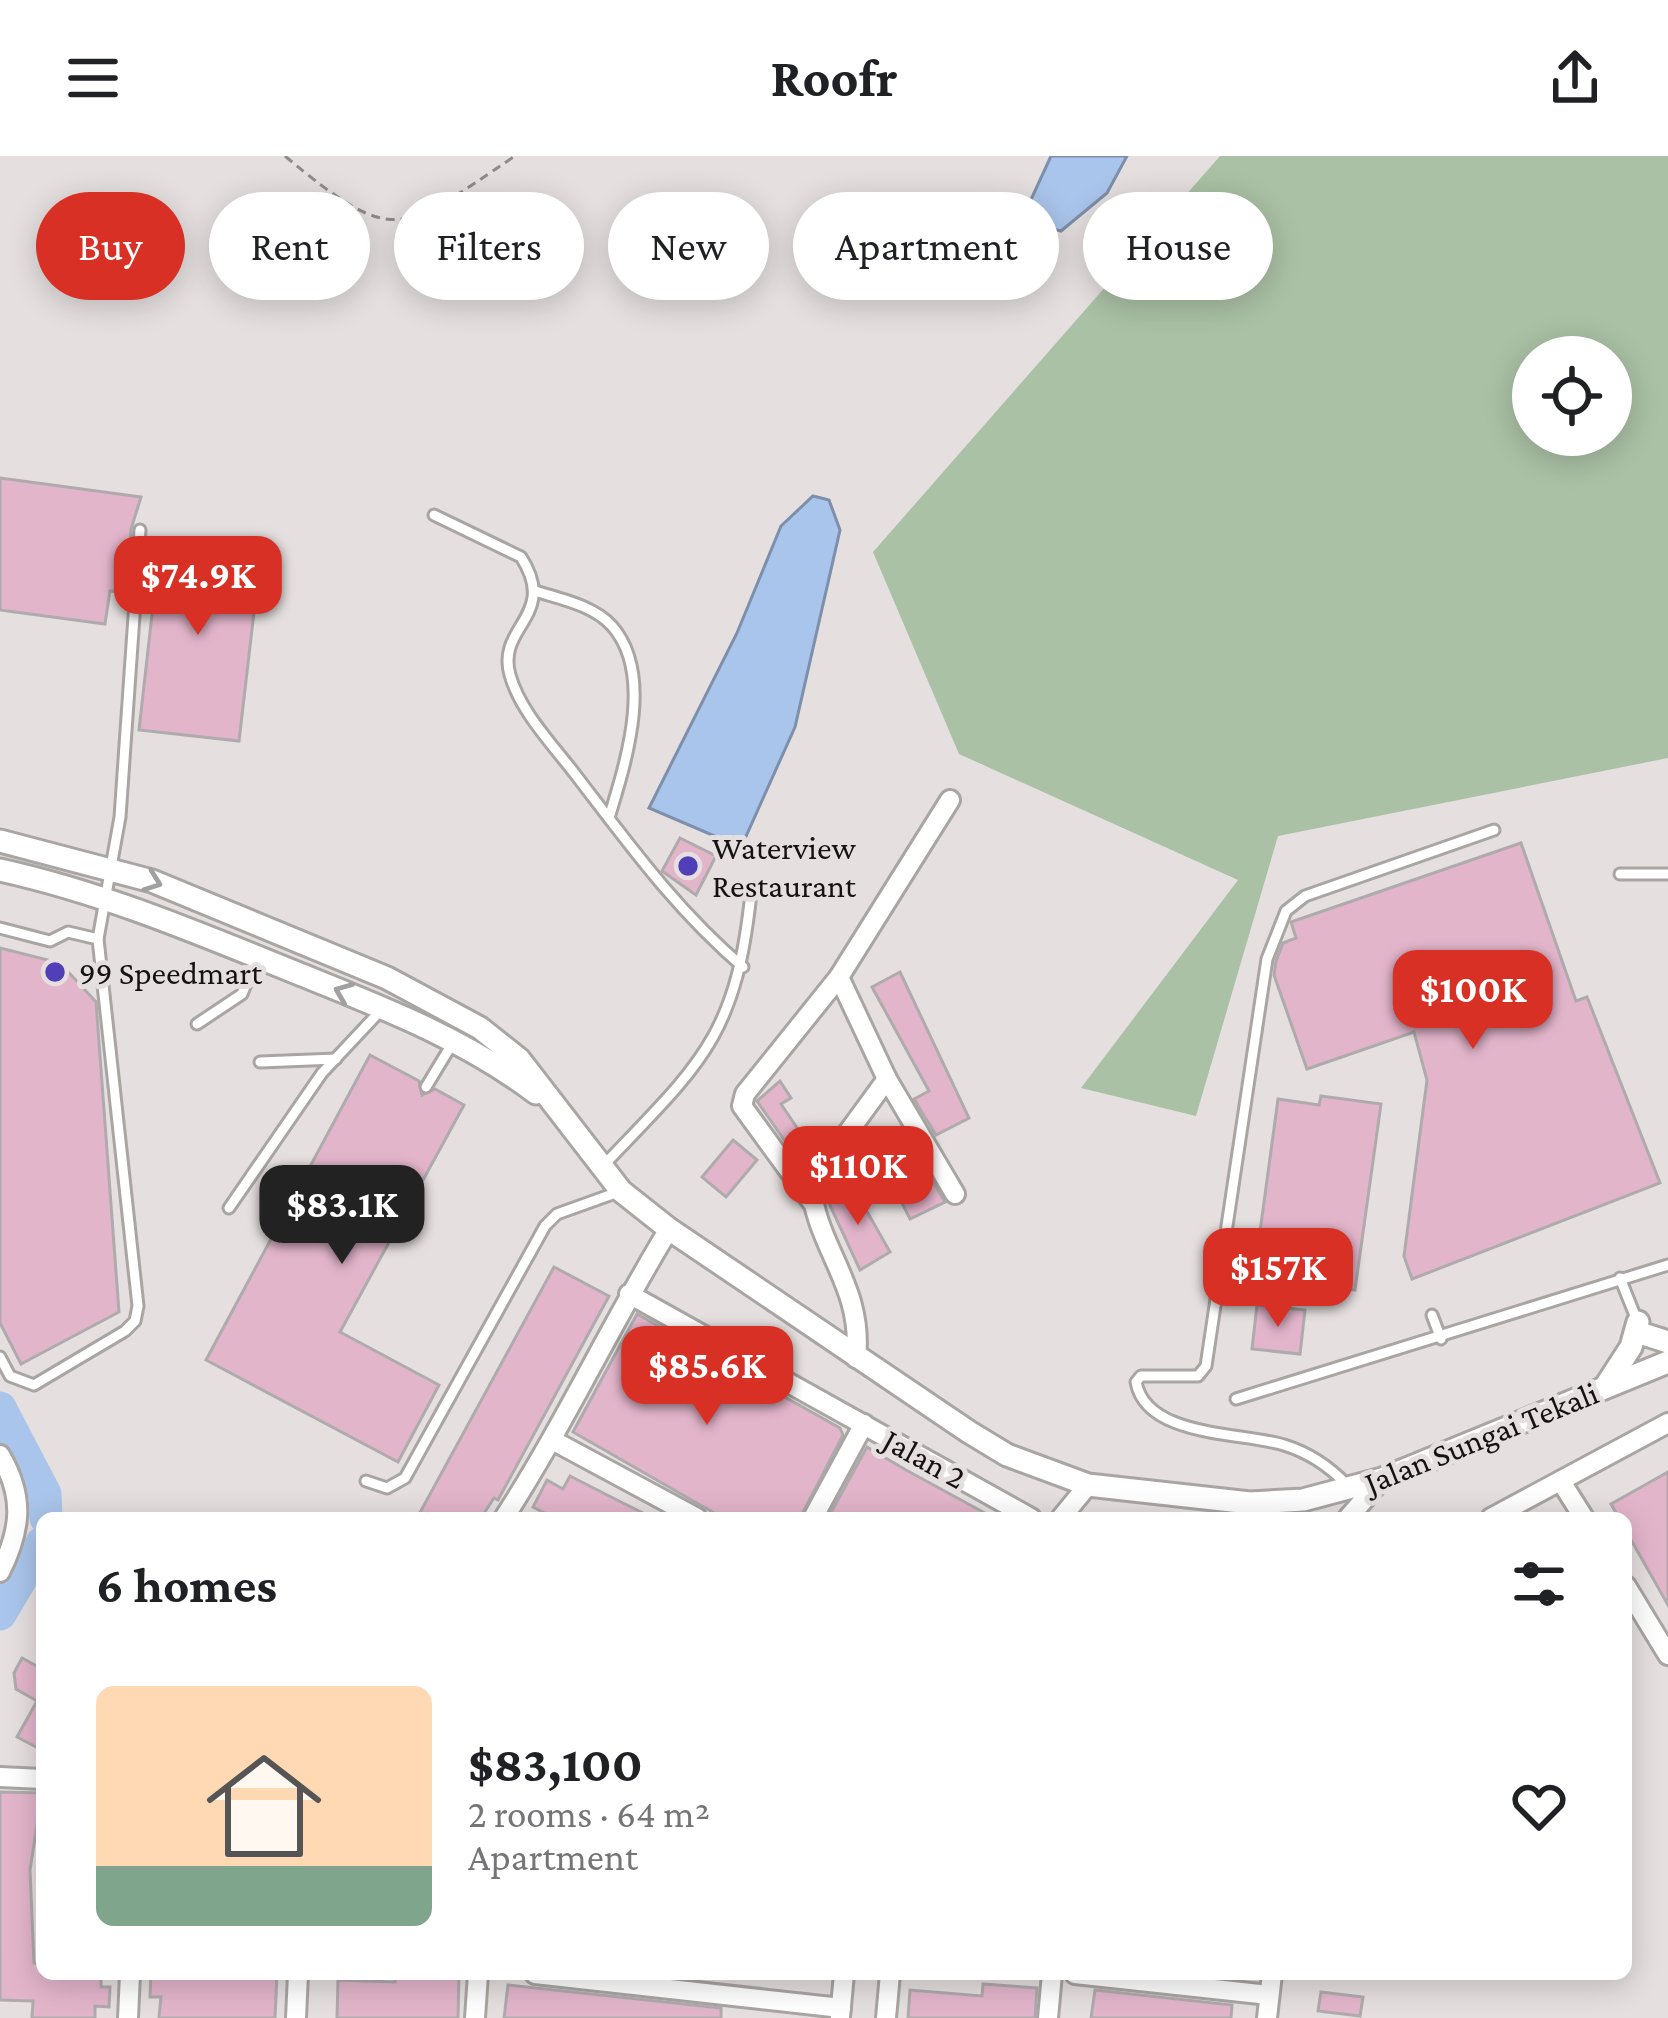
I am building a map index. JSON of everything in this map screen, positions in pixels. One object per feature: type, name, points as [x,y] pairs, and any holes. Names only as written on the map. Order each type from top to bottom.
[{"type":"street","points":[[856,1358],[860,1325],[854,1299],[812,1202],[742,1106],[746,1094],[839,977],[950,800]]},
{"type":"street","name":"Jalan Sungai Tekali","points":[[0,841],[110,867],[428,997],[519,1059],[600,1169],[669,1229],[1007,1455],[1088,1485],[1310,1509],[1661,1365]]},
{"type":"street","name":"Jalan Sungai Tekali","points":[[0,870],[104,896],[382,1008],[454,1039],[555,1108]]},
{"type":"street","points":[[839,977],[887,1078],[955,1194]]},
{"type":"street","points":[[812,1202],[811,1183],[818,1169],[887,1078]]},
{"type":"street","points":[[508,1512],[554,1441],[629,1294],[669,1229]]},
{"type":"street","name":"Jalan 2","points":[[629,1294],[1020,1512]]},
{"type":"street","points":[[1604,1387],[1640,1328],[1668,1342]]},
{"type":"street","points":[[1503,1512],[1668,1423]]},
{"type":"street","points":[[816,1512],[864,1424]]},
{"type":"street","points":[[554,1441],[686,1512]]},
{"type":"street","points":[[0,1455],[16,1487],[20,1521],[0,1572]]},
{"type":"street","points":[[1353,1512],[1382,1479]]},
{"type":"street","points":[[1562,1483],[1580,1512]]},
{"type":"street","points":[[1066,1512],[1088,1485]]},
{"type":"street","points":[[1632,1596],[1668,1654]]},
{"type":"street","points":[[0,1778],[36,1780]]},
{"type":"street","points":[[128,2018],[130,1980]]},
{"type":"street","points":[[296,2018],[298,1980]]},
{"type":"street","points":[[475,2018],[478,1980]]},
{"type":"street","points":[[666,1981],[840,2013],[843,1980]]},
{"type":"street","points":[[886,2018],[889,1980]]},
{"type":"street","points":[[1048,2018],[1051,1980]]},
{"type":"street","points":[[1130,1980],[1269,1995]]},
{"type":"street","points":[[1267,2018],[1271,1980]]},
{"type":"lane","points":[[434,515],[521,557],[535,591],[534,609],[508,652],[511,681],[539,727],[669,899],[743,967]]},
{"type":"lane","points":[[0,1357],[10,1376],[34,1385],[135,1321],[137,1290],[98,939],[120,817],[140,530]]},
{"type":"lane","points":[[535,591],[582,606],[611,625],[622,645],[632,676],[632,714],[627,758],[609,818]]},
{"type":"lane","points":[[1351,1490],[1329,1467],[1298,1450],[1160,1415],[1142,1398],[1136,1382],[1141,1376],[1169,1372],[1198,1376],[1206,1366],[1267,959],[1286,911],[1304,896],[1494,830]]},
{"type":"lane","points":[[1620,874],[1668,874]]},
{"type":"lane","points":[[600,1169],[690,1075],[733,1001],[743,967],[751,893]]},
{"type":"lane","points":[[0,928],[50,941],[68,932],[98,939]]},
{"type":"lane","points":[[197,1024],[242,994],[257,957]]},
{"type":"lane","points":[[229,1208],[277,1133],[382,1008]]},
{"type":"lane","points":[[426,1087],[454,1039]]},
{"type":"lane","points":[[260,1062],[336,1059]]},
{"type":"lane","points":[[366,1481],[387,1488],[405,1478],[545,1226],[557,1214],[621,1190]]},
{"type":"lane","points":[[1236,1399],[1668,1265]]},
{"type":"lane","points":[[1620,1278],[1661,1365]]},
{"type":"lane","points":[[1432,1315],[1441,1339]]},
{"type":"path","points":[[285,156],[349,209],[382,220],[412,220],[515,156]]},
{"type":"green space","points":[[1220,156],[1668,156],[1668,758],[1278,836],[1196,1116],[1081,1088],[1238,880],[959,754],[873,552],[1094,300],[1273,300],[1273,192],[1188,192]]},
{"type":"water","points":[[1051,156],[1127,156],[1108,192],[1083,192],[1083,213],[1061,231],[1059,192],[1034,192]]},
{"type":"water","points":[[813,496],[829,500],[840,530],[795,727],[743,843],[733,844],[649,808],[737,633],[781,526]]},
{"type":"building","points":[[0,478],[141,497],[131,529],[127,593],[110,591],[105,624],[0,610]]},
{"type":"building","points":[[148,539],[261,552],[239,741],[139,730],[154,597],[144,596]]},
{"type":"building","name":"Waterview Restaurant","points":[[680,838],[716,856],[696,895],[662,871]]},
{"type":"building","points":[[1521,843],[1576,1001],[1587,997],[1660,1183],[1412,1279],[1404,1256],[1427,1080],[1414,1032],[1307,1069],[1274,975],[1276,961],[1283,943],[1296,938],[1291,922]]},
{"type":"building","points":[[0,948],[60,963],[96,1002],[119,1312],[21,1364],[0,1323]]},
{"type":"building","points":[[900,972],[969,1118],[936,1135],[914,1099],[929,1091],[872,987]]},
{"type":"building","points":[[370,1055],[419,1081],[422,1095],[435,1089],[464,1105],[340,1332],[439,1385],[398,1462],[206,1360]]},
{"type":"building","points":[[780,1081],[791,1098],[781,1104],[810,1147],[796,1157],[757,1101]]},
{"type":"building","points":[[1321,1096],[1381,1104],[1355,1290],[1254,1276],[1278,1099],[1319,1105]]},
{"type":"building","points":[[905,1136],[945,1202],[910,1219],[876,1150]]},
{"type":"building","points":[[733,1140],[757,1160],[726,1197],[702,1177]]},
{"type":"building","points":[[852,1185],[890,1252],[860,1270],[827,1199]]},
{"type":"building","points":[[554,1267],[609,1296],[498,1500],[494,1498],[485,1512],[420,1512]]},
{"type":"building","points":[[1257,1305],[1305,1310],[1300,1354],[1252,1349]]},
{"type":"building","points":[[637,1314],[840,1428],[843,1435],[803,1512],[713,1512],[573,1432]]},
{"type":"building","points":[[867,1447],[983,1512],[831,1512]]},
{"type":"building","points":[[1668,1472],[1668,1605],[1632,1542],[1632,1512],[1616,1512],[1611,1504]]},
{"type":"building","points":[[570,1476],[641,1512],[543,1512],[533,1507],[547,1480],[563,1489]]},
{"type":"building","points":[[22,1658],[36,1666],[36,1700],[16,1689],[14,1673]]},
{"type":"building","points":[[36,1703],[36,1747],[17,1737]]},
{"type":"building","points":[[0,1792],[36,1793],[30,1870],[36,1980],[101,1980],[101,1987],[110,1987],[109,2007],[95,2006],[95,2018],[32,2018],[33,2001],[0,2000]]},
{"type":"building","points":[[151,1980],[277,1980],[275,2018],[159,2018],[161,1997],[150,1997]]},
{"type":"building","points":[[338,1980],[459,1980],[458,2018],[337,2018]]},
{"type":"building","points":[[983,1984],[1037,1988],[1035,2018],[908,2018],[910,1990],[982,1996]]},
{"type":"building","points":[[508,1985],[721,2008],[721,2018],[504,2018]]},
{"type":"building","points":[[1095,1990],[1232,2005],[1231,2018],[1091,2018]]},
{"type":"building","points":[[1321,1992],[1363,1997],[1360,2016],[1318,2011]]},
{"type":"waterway","points":[[0,1408],[45,1494],[46,1512]]},
{"type":"waterway","points":[[0,1614],[36,1553]]},
{"type":"place","name":"Waterview Restaurant","points":[[688,866]]},
{"type":"place","name":"99 Speedmart","points":[[55,972]]}]
